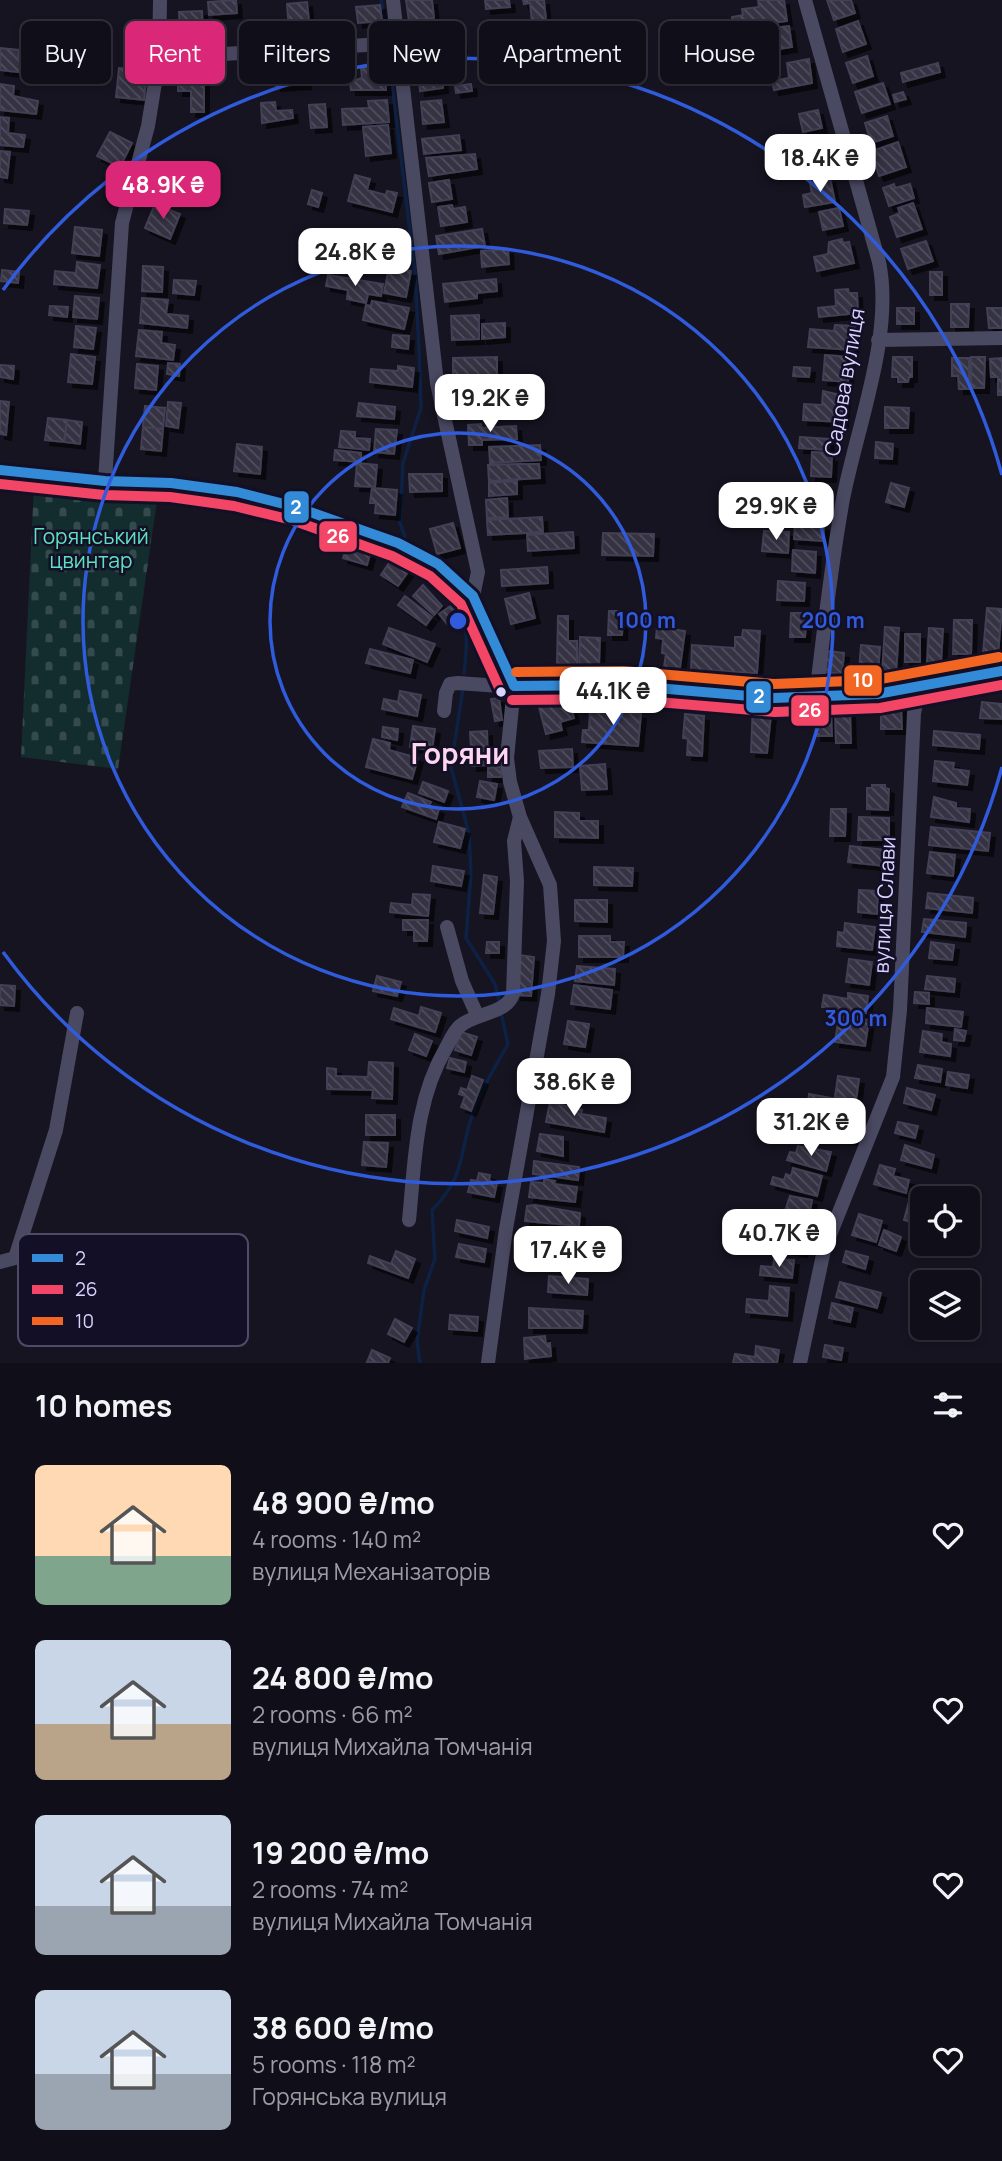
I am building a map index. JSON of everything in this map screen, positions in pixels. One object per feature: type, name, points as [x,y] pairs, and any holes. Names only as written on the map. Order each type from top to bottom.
[{"type":"street","points":[[160,0],[160,21]]},
{"type":"street","points":[[393,0],[395,21]]},
{"type":"street","name":"Садова вулиця","points":[[805,0],[879,262],[878,340],[839,524],[816,696]]},
{"type":"street","points":[[225,54],[369,45]]},
{"type":"street","points":[[105,481],[122,223],[148,126],[155,84]]},
{"type":"street","points":[[403,84],[437,383],[478,572],[473,596]]},
{"type":"street","points":[[878,340],[1002,338]]},
{"type":"street","points":[[0,470],[105,481],[208,487],[296,507],[419,553],[454,575],[473,596],[513,686],[507,758],[510,782],[520,817],[550,885],[554,941],[548,994],[506,1229],[488,1363]]},
{"type":"street","points":[[444,712],[450,684],[529,688],[590,684],[774,698],[877,694],[1002,671]]},
{"type":"street","name":"вулиця Слави","points":[[800,1363],[824,1250],[893,1077],[900,1010],[914,713],[920,686]]},
{"type":"street","points":[[410,1220],[420,1109],[440,1058],[458,1026],[477,1015],[500,1008],[511,1001],[513,994],[517,881],[514,841],[520,817]]},
{"type":"street","points":[[447,927],[456,961],[477,1015]]},
{"type":"street","points":[[23,1234],[56,1130],[77,1013]]},
{"type":"street","points":[[0,1262],[15,1258],[18,1249]]},
{"type":"green space","name":"Горянський цвинтар","points":[[34,485],[158,494],[118,769],[21,757]]},
{"type":"building","points":[[236,0],[237,13],[209,15],[208,2]]},
{"type":"building","points":[[406,0],[432,0],[434,18],[409,21]]},
{"type":"building","points":[[485,0],[509,0],[510,7],[486,9]]},
{"type":"building","points":[[523,0],[544,0],[546,20],[532,21],[530,3],[524,4]]},
{"type":"building","points":[[758,0],[784,0],[787,21],[732,21],[732,17],[743,15],[742,9],[759,7]]},
{"type":"building","points":[[827,0],[851,0],[855,13],[834,20]]},
{"type":"building","points":[[307,2],[309,21],[288,21],[287,4]]},
{"type":"building","points":[[380,5],[382,21],[358,23],[356,7]]},
{"type":"building","points":[[202,11],[202,21],[179,21],[179,12]]},
{"type":"building","points":[[858,21],[866,44],[843,52],[836,29]]},
{"type":"building","points":[[789,26],[792,47],[779,49],[779,27]]},
{"type":"building","points":[[0,48],[19,50],[21,72],[0,70]]},
{"type":"building","points":[[867,56],[873,76],[853,83],[846,63]]},
{"type":"building","points":[[809,59],[812,83],[774,90],[773,84],[779,84],[779,80],[789,78],[787,63]]},
{"type":"building","points":[[938,63],[940,72],[903,82],[901,73]]},
{"type":"building","points":[[369,67],[369,84],[386,84],[386,90],[351,90],[350,84],[355,84],[355,80],[362,78],[361,68]]},
{"type":"building","points":[[119,68],[125,69],[125,84],[146,84],[144,100],[116,97]]},
{"type":"building","points":[[883,83],[890,104],[862,113],[855,92]]},
{"type":"building","points":[[0,84],[14,86],[13,96],[38,101],[36,114],[0,110]]},
{"type":"building","points":[[178,84],[204,84],[204,112],[191,112],[191,91],[178,91]]},
{"type":"building","points":[[419,84],[443,84],[443,88],[420,91]]},
{"type":"building","points":[[471,84],[472,91],[456,93],[455,86]]},
{"type":"building","points":[[903,92],[906,99],[895,102],[893,95]]},
{"type":"building","points":[[387,100],[389,122],[343,125],[342,109],[369,108],[368,101]]},
{"type":"building","points":[[441,100],[444,122],[423,124],[421,102]]},
{"type":"building","points":[[275,102],[276,111],[292,110],[293,118],[262,123],[261,103]]},
{"type":"building","points":[[325,104],[327,127],[311,128],[309,105]]},
{"type":"building","points":[[818,110],[822,128],[803,132],[799,114]]},
{"type":"building","points":[[887,116],[893,136],[871,143],[865,123]]},
{"type":"building","points":[[0,117],[9,118],[8,133],[25,135],[23,147],[0,145]]},
{"type":"building","points":[[388,125],[391,153],[366,156],[363,127]]},
{"type":"building","points":[[110,132],[132,143],[120,167],[97,156]]},
{"type":"building","points":[[459,135],[461,150],[424,154],[422,139]]},
{"type":"building","points":[[799,139],[801,148],[777,153],[775,144]]},
{"type":"building","points":[[898,142],[906,167],[879,176],[873,156],[877,154],[875,150]]},
{"type":"building","points":[[824,149],[829,169],[798,172],[796,162],[808,159],[807,153]]},
{"type":"building","points":[[0,151],[10,152],[7,178],[0,177]]},
{"type":"building","points":[[475,154],[477,169],[429,176],[426,158]]},
{"type":"building","points":[[176,166],[192,174],[181,200],[161,190]]},
{"type":"building","points":[[355,175],[370,179],[367,190],[386,195],[387,191],[397,193],[392,212],[348,201]]},
{"type":"building","points":[[830,178],[835,202],[805,207],[803,195],[812,193],[810,183]]},
{"type":"building","points":[[449,180],[452,199],[432,202],[429,183]]},
{"type":"building","points":[[894,184],[895,188],[910,184],[914,198],[889,206],[883,188]]},
{"type":"building","points":[[312,190],[322,193],[318,207],[308,204]]},
{"type":"building","points":[[913,203],[922,229],[897,237],[890,217],[900,213],[898,208]]},
{"type":"building","points":[[155,204],[180,214],[170,239],[145,228]]},
{"type":"building","points":[[452,205],[453,209],[465,207],[467,222],[441,226],[438,207]]},
{"type":"building","points":[[839,208],[843,226],[823,230],[819,212]]},
{"type":"building","points":[[5,209],[29,211],[27,225],[4,223]]},
{"type":"building","points":[[75,227],[102,230],[99,256],[72,253]]},
{"type":"building","points":[[482,229],[485,246],[439,254],[436,236]]},
{"type":"building","points":[[382,230],[404,234],[400,257],[358,250],[360,239],[380,242]]},
{"type":"building","points":[[842,239],[843,243],[849,242],[854,263],[817,271],[814,257],[828,254],[829,242]]},
{"type":"building","points":[[926,241],[933,261],[908,269],[901,249]]},
{"type":"building","points":[[508,249],[509,264],[482,267],[481,251]]},
{"type":"building","points":[[77,262],[100,265],[97,288],[54,284],[55,271],[76,273]]},
{"type":"building","points":[[143,266],[163,267],[162,292],[142,291]]},
{"type":"building","points":[[389,267],[411,271],[406,297],[384,293]]},
{"type":"building","points":[[2,270],[19,272],[18,283],[1,281]]},
{"type":"building","points":[[930,272],[942,272],[942,295],[930,295]]},
{"type":"building","points":[[328,275],[383,284],[381,296],[368,294],[366,303],[347,299],[348,290],[326,286]]},
{"type":"building","points":[[496,279],[497,291],[477,293],[477,298],[445,302],[443,284]]},
{"type":"building","points":[[174,280],[196,281],[194,295],[173,293]]},
{"type":"building","points":[[848,289],[849,293],[857,293],[858,313],[819,317],[818,308],[836,306],[835,290]]},
{"type":"building","points":[[75,296],[99,298],[97,319],[73,317]]},
{"type":"building","points":[[142,298],[168,300],[166,314],[188,316],[187,328],[140,323]]},
{"type":"building","points":[[372,301],[409,308],[404,329],[363,320],[366,305],[371,306]]},
{"type":"building","points":[[951,304],[969,304],[968,327],[951,327]]},
{"type":"building","points":[[50,306],[68,307],[67,317],[49,315]]},
{"type":"building","points":[[897,308],[914,308],[914,324],[897,324]]},
{"type":"building","points":[[987,308],[1002,308],[1002,328],[989,328]]},
{"type":"building","points":[[479,315],[479,339],[452,340],[451,316]]},
{"type":"building","points":[[505,323],[505,337],[482,339],[482,324]]},
{"type":"building","points":[[835,325],[855,326],[853,350],[808,347],[810,329],[834,331]]},
{"type":"building","points":[[76,326],[96,328],[93,349],[74,347]]},
{"type":"building","points":[[139,330],[162,332],[161,343],[175,345],[173,360],[136,356]]},
{"type":"building","points":[[393,335],[409,336],[408,349],[392,347]]},
{"type":"building","points":[[71,354],[95,357],[92,384],[68,382]]},
{"type":"building","points":[[825,355],[850,357],[848,382],[823,380]]},
{"type":"building","points":[[497,357],[497,375],[453,376],[453,358]]},
{"type":"building","points":[[893,357],[912,357],[912,377],[909,377],[908,382],[898,382],[898,377],[892,377]]},
{"type":"building","points":[[971,357],[985,357],[984,388],[971,388]]},
{"type":"building","points":[[952,358],[969,358],[969,389],[959,389],[958,376],[952,376]]},
{"type":"building","points":[[1002,358],[1002,395],[998,395],[998,377],[991,377],[990,359]]},
{"type":"building","points":[[168,363],[180,364],[179,376],[167,374]]},
{"type":"building","points":[[137,364],[158,366],[156,390],[135,388]]},
{"type":"building","points":[[0,365],[14,366],[13,379],[0,377]]},
{"type":"building","points":[[398,366],[414,368],[412,387],[370,382],[371,369],[398,371]]},
{"type":"building","points":[[794,367],[810,368],[809,377],[793,376]]},
{"type":"building","points":[[823,391],[845,396],[843,422],[803,420],[804,404],[822,405]]},
{"type":"building","points":[[499,392],[501,410],[460,415],[457,398]]},
{"type":"building","points":[[0,401],[9,402],[6,435],[0,434]]},
{"type":"building","points":[[168,402],[181,403],[178,428],[166,426]]},
{"type":"building","points":[[359,403],[395,407],[394,419],[357,416]]},
{"type":"building","points":[[145,406],[165,408],[163,429],[143,427]]},
{"type":"building","points":[[885,407],[909,408],[908,428],[885,428]]},
{"type":"building","points":[[48,418],[67,420],[64,442],[45,440]]},
{"type":"building","points":[[67,420],[82,422],[80,444],[64,442]]},
{"type":"building","points":[[481,424],[482,428],[516,426],[517,439],[482,440],[482,445],[469,445],[468,425]]},
{"type":"building","points":[[143,427],[163,429],[161,451],[141,449]]},
{"type":"building","points":[[376,429],[397,430],[394,454],[374,452]]},
{"type":"building","points":[[341,431],[355,432],[355,438],[370,439],[369,450],[339,447]]},
{"type":"building","points":[[800,437],[829,439],[828,450],[799,448]]},
{"type":"building","points":[[876,442],[893,444],[892,459],[875,458]]},
{"type":"building","points":[[237,444],[262,447],[260,474],[234,471]]},
{"type":"building","points":[[540,445],[541,460],[490,463],[489,447]]},
{"type":"building","points":[[335,450],[361,453],[361,462],[334,460]]},
{"type":"building","points":[[812,452],[829,453],[829,457],[832,457],[831,477],[811,476]]},
{"type":"building","points":[[357,463],[377,465],[375,487],[355,486]]},
{"type":"building","points":[[539,464],[540,478],[489,481],[488,465]]},
{"type":"building","points":[[409,474],[442,474],[442,491],[410,492]]},
{"type":"building","points":[[517,481],[517,494],[489,496],[489,483]]},
{"type":"building","points":[[891,483],[909,488],[904,507],[886,502]]},
{"type":"building","points":[[806,485],[828,490],[827,509],[804,508]]},
{"type":"building","points":[[372,488],[397,490],[395,515],[375,513],[376,503],[370,503]]},
{"type":"building","points":[[507,498],[508,517],[487,518],[486,500]]},
{"type":"building","points":[[776,503],[796,504],[795,524],[775,522]]},
{"type":"building","points":[[802,514],[815,515],[814,525],[824,526],[823,541],[794,539],[795,524],[802,524]]},
{"type":"building","points":[[542,517],[543,532],[488,535],[487,520]]},
{"type":"building","points":[[453,523],[460,548],[437,554],[430,529]]},
{"type":"building","points":[[764,531],[789,532],[788,553],[762,551]]},
{"type":"building","points":[[573,532],[574,548],[528,551],[527,535]]},
{"type":"building","points":[[603,533],[654,534],[653,556],[602,555]]},
{"type":"building","points":[[347,546],[371,551],[367,565],[343,558]]},
{"type":"building","points":[[793,550],[816,552],[815,573],[792,571]]},
{"type":"building","points":[[391,560],[408,572],[398,586],[381,575]]},
{"type":"building","points":[[547,567],[548,583],[502,586],[501,570]]},
{"type":"building","points":[[778,581],[805,583],[804,601],[777,600]]},
{"type":"building","points":[[423,585],[442,606],[434,615],[413,596]]},
{"type":"building","points":[[529,593],[535,618],[511,624],[505,599]]},
{"type":"building","points":[[405,596],[432,617],[426,625],[398,605]]},
{"type":"building","points":[[452,605],[460,615],[448,625],[439,614]]},
{"type":"building","points":[[987,608],[1002,609],[998,654],[983,653]]},
{"type":"building","points":[[609,611],[623,611],[622,635],[608,635]]},
{"type":"building","points":[[791,613],[807,613],[805,637],[790,637]]},
{"type":"building","points":[[558,616],[568,616],[568,641],[577,641],[577,665],[557,664]]},
{"type":"building","points":[[954,620],[972,620],[971,654],[953,654]]},
{"type":"building","points":[[657,627],[685,631],[678,682],[662,680],[666,654],[662,653],[663,639],[656,638]]},
{"type":"building","points":[[885,627],[899,628],[896,674],[882,674]]},
{"type":"building","points":[[389,628],[435,644],[427,662],[383,644]]},
{"type":"building","points":[[929,628],[943,629],[941,663],[927,662]]},
{"type":"building","points":[[743,630],[760,631],[757,673],[691,670],[692,645],[735,648],[735,637],[742,637]]},
{"type":"building","points":[[905,634],[920,634],[920,662],[905,662]]},
{"type":"building","points":[[580,637],[600,638],[599,665],[579,665]]},
{"type":"building","points":[[861,645],[880,647],[878,672],[859,671]]},
{"type":"building","points":[[370,649],[413,660],[410,673],[366,663]]},
{"type":"building","points":[[827,651],[844,653],[842,674],[825,672]]},
{"type":"building","points":[[400,691],[421,695],[417,716],[382,709],[384,699],[398,702]]},
{"type":"building","points":[[499,698],[502,720],[495,721],[491,699]]},
{"type":"building","points":[[569,699],[574,718],[560,722],[562,730],[546,734],[539,707]]},
{"type":"building","points":[[982,702],[1002,704],[1002,719],[980,718]]},
{"type":"building","points":[[753,704],[772,705],[767,753],[751,752]]},
{"type":"building","points":[[611,706],[625,707],[625,712],[641,714],[638,746],[582,742],[583,730],[589,730],[590,710],[610,711]]},
{"type":"building","points":[[901,707],[902,729],[881,729],[881,708]]},
{"type":"building","points":[[835,710],[850,710],[851,743],[836,743]]},
{"type":"building","points":[[831,711],[832,736],[816,736],[815,712]]},
{"type":"building","points":[[685,714],[704,716],[702,756],[687,755],[688,739],[683,738]]},
{"type":"building","points":[[413,726],[435,729],[432,750],[410,747]]},
{"type":"building","points":[[383,727],[398,729],[397,740],[382,737]]},
{"type":"building","points":[[487,731],[488,765],[472,766],[470,732]]},
{"type":"building","points":[[934,731],[980,735],[979,749],[933,745]]},
{"type":"building","points":[[373,739],[390,743],[389,750],[418,758],[412,779],[366,767]]},
{"type":"building","points":[[572,749],[573,767],[541,768],[539,751]]},
{"type":"building","points":[[935,761],[954,763],[953,769],[969,771],[967,785],[933,781]]},
{"type":"building","points":[[605,764],[607,789],[582,790],[580,766]]},
{"type":"building","points":[[501,767],[501,777],[488,777],[488,768]]},
{"type":"building","points":[[480,781],[497,784],[494,800],[477,797]]},
{"type":"building","points":[[423,782],[448,791],[444,802],[419,793]]},
{"type":"building","points":[[872,785],[885,785],[885,788],[889,789],[888,810],[867,809],[867,788],[872,788]]},
{"type":"building","points":[[408,793],[431,802],[429,806],[439,809],[436,819],[402,807]]},
{"type":"building","points":[[934,797],[956,803],[956,808],[970,809],[969,822],[931,817]]},
{"type":"building","points":[[831,809],[846,809],[845,836],[830,836]]},
{"type":"building","points":[[555,812],[579,813],[579,821],[598,821],[598,838],[555,837]]},
{"type":"building","points":[[859,817],[889,818],[889,840],[858,840]]},
{"type":"building","points":[[439,822],[465,829],[460,848],[434,842]]},
{"type":"building","points":[[931,827],[990,833],[988,851],[929,845]]},
{"type":"building","points":[[850,846],[885,850],[884,866],[848,862]]},
{"type":"building","points":[[930,852],[955,855],[953,876],[927,873]]},
{"type":"building","points":[[433,866],[464,871],[461,886],[431,881]]},
{"type":"building","points":[[594,867],[633,868],[632,886],[594,885]]},
{"type":"building","points":[[484,875],[497,877],[493,914],[480,913]]},
{"type":"building","points":[[859,890],[878,891],[877,914],[858,912]]},
{"type":"building","points":[[928,893],[973,898],[972,913],[926,908]]},
{"type":"building","points":[[413,894],[430,895],[428,916],[390,912],[391,903],[412,905]]},
{"type":"building","points":[[575,900],[607,900],[607,922],[575,921]]},
{"type":"building","points":[[924,919],[966,923],[965,937],[922,932]]},
{"type":"building","points":[[403,920],[428,920],[427,941],[414,941],[414,930],[403,930]]},
{"type":"building","points":[[845,923],[875,927],[872,950],[837,946],[838,932],[844,933]]},
{"type":"building","points":[[579,936],[610,936],[610,942],[624,942],[623,957],[579,957]]},
{"type":"building","points":[[487,942],[499,942],[499,953],[486,953]]},
{"type":"building","points":[[931,942],[954,945],[952,960],[929,958]]},
{"type":"building","points":[[519,955],[534,957],[531,996],[516,995]]},
{"type":"building","points":[[849,959],[872,962],[869,985],[846,982]]},
{"type":"building","points":[[577,966],[615,969],[614,985],[575,981]]},
{"type":"building","points":[[377,976],[401,982],[397,996],[373,991]]},
{"type":"building","points":[[927,976],[955,979],[954,992],[925,989]]},
{"type":"building","points":[[0,985],[15,986],[14,1006],[0,1005]]},
{"type":"building","points":[[574,985],[612,990],[610,1009],[571,1004]]},
{"type":"building","points":[[915,992],[929,993],[929,1004],[914,1003]]},
{"type":"building","points":[[848,993],[868,996],[866,1013],[822,1007],[824,995],[848,999]]},
{"type":"building","points":[[421,1007],[441,1013],[435,1032],[391,1019],[394,1008],[419,1016]]},
{"type":"building","points":[[927,1008],[963,1012],[961,1027],[926,1023]]},
{"type":"building","points":[[839,1016],[869,1020],[865,1046],[835,1042]]},
{"type":"building","points":[[568,1021],[589,1024],[585,1047],[564,1044]]},
{"type":"building","points":[[955,1029],[966,1031],[964,1041],[954,1040]]},
{"type":"building","points":[[923,1031],[942,1034],[941,1042],[951,1044],[950,1056],[920,1052]]},
{"type":"building","points":[[461,1032],[477,1037],[471,1055],[455,1050]]},
{"type":"building","points":[[415,1034],[432,1041],[426,1056],[409,1050]]},
{"type":"building","points":[[450,1058],[466,1062],[464,1072],[447,1068]]},
{"type":"building","points":[[369,1062],[393,1063],[392,1099],[372,1098],[373,1090],[327,1089],[327,1068],[336,1069],[336,1076],[368,1077]]},
{"type":"building","points":[[560,1065],[581,1069],[580,1078],[615,1085],[613,1098],[555,1088]]},
{"type":"building","points":[[918,1065],[942,1069],[940,1082],[915,1078]]},
{"type":"building","points":[[948,1072],[969,1075],[967,1088],[946,1085]]},
{"type":"building","points":[[472,1076],[483,1080],[471,1111],[461,1107],[465,1096],[459,1094],[461,1088],[467,1090]]},
{"type":"building","points":[[838,1076],[859,1079],[856,1100],[835,1097]]},
{"type":"building","points":[[907,1088],[935,1095],[931,1110],[904,1103]]},
{"type":"building","points":[[809,1094],[837,1099],[835,1108],[808,1103]]},
{"type":"building","points":[[550,1102],[582,1110],[581,1114],[606,1118],[604,1132],[546,1122]]},
{"type":"building","points":[[833,1111],[856,1118],[852,1140],[828,1135]]},
{"type":"building","points":[[366,1115],[395,1115],[395,1135],[366,1135]]},
{"type":"building","points":[[898,1122],[918,1126],[915,1138],[895,1133]]},
{"type":"building","points":[[540,1134],[563,1137],[563,1156],[537,1151]]},
{"type":"building","points":[[364,1142],[388,1143],[386,1167],[362,1165]]},
{"type":"building","points":[[905,1145],[934,1155],[931,1168],[901,1160]]},
{"type":"building","points":[[798,1146],[831,1152],[826,1171],[787,1160],[790,1152],[796,1153]]},
{"type":"building","points":[[534,1161],[579,1167],[578,1180],[533,1174]]},
{"type":"building","points":[[880,1165],[895,1169],[893,1176],[909,1180],[906,1193],[874,1184]]},
{"type":"building","points":[[793,1168],[822,1176],[817,1196],[771,1184],[773,1177],[784,1180],[786,1174],[791,1176]]},
{"type":"building","points":[[479,1173],[490,1175],[489,1181],[497,1183],[494,1197],[468,1192],[471,1180],[477,1181]]},
{"type":"building","points":[[544,1179],[555,1181],[554,1184],[577,1187],[575,1202],[529,1197],[531,1182],[544,1183]]},
{"type":"building","points":[[790,1196],[812,1200],[808,1222],[783,1217]]},
{"type":"building","points":[[910,1198],[910,1222],[904,1220]]},
{"type":"building","points":[[527,1206],[580,1213],[579,1226],[525,1221]]},
{"type":"building","points":[[859,1214],[882,1221],[876,1242],[852,1235]]},
{"type":"building","points":[[457,1220],[489,1227],[487,1238],[455,1231]]},
{"type":"building","points":[[787,1225],[806,1228],[802,1252],[756,1244],[757,1237],[773,1237],[775,1228],[786,1231]]},
{"type":"building","points":[[884,1230],[901,1237],[896,1251],[879,1245]]},
{"type":"building","points":[[524,1234],[543,1236],[542,1245],[572,1248],[571,1261],[522,1256]]},
{"type":"building","points":[[459,1244],[486,1249],[484,1262],[456,1257]]},
{"type":"building","points":[[396,1251],[415,1259],[408,1278],[368,1263],[370,1256],[391,1264]]},
{"type":"building","points":[[846,1251],[868,1257],[865,1269],[843,1262]]},
{"type":"building","points":[[774,1259],[794,1260],[792,1278],[760,1275],[761,1266],[773,1267]]},
{"type":"building","points":[[549,1276],[588,1279],[587,1295],[548,1292]]},
{"type":"building","points":[[840,1282],[881,1293],[877,1308],[836,1297]]},
{"type":"building","points":[[770,1286],[789,1288],[787,1316],[746,1312],[747,1299],[769,1301]]},
{"type":"building","points":[[832,1303],[853,1308],[850,1322],[829,1318]]},
{"type":"building","points":[[529,1308],[583,1311],[582,1328],[529,1328]]},
{"type":"building","points":[[450,1315],[478,1317],[477,1331],[449,1329]]},
{"type":"building","points":[[395,1319],[412,1328],[404,1342],[388,1334]]},
{"type":"building","points":[[545,1336],[546,1344],[550,1343],[551,1356],[525,1359],[524,1338]]},
{"type":"building","points":[[825,1345],[843,1348],[841,1360],[823,1357]]},
{"type":"building","points":[[756,1346],[779,1350],[777,1363],[733,1363],[735,1354],[755,1357]]},
{"type":"building","points":[[372,1350],[390,1358],[388,1363],[367,1362]]},
{"type":"waterway","points":[[381,0],[384,21]]},
{"type":"waterway","points":[[392,84],[415,273],[421,408],[403,463],[400,523],[405,537]]},
{"type":"waterway","points":[[412,558],[444,580],[460,605],[466,627],[464,673]]},
{"type":"waterway","points":[[463,688],[451,767],[469,834],[471,873],[466,938],[495,984],[500,1005]]},
{"type":"waterway","points":[[420,1363],[417,1341],[424,1290],[435,1259],[432,1210],[455,1179],[477,1102],[508,1044],[501,1013]]},
{"type":"transit line","name":"2","points":[[0,470],[105,481],[171,483],[237,492],[296,507],[398,543],[438,564],[473,596],[514,686]]},
{"type":"transit line","name":"26","points":[[0,484],[104,495],[170,497],[234,506],[292,520],[392,556],[430,576],[461,604],[501,692]]},
{"type":"transit line","name":"10","points":[[516,672],[623,671],[774,684],[875,680],[999,657]]},
{"type":"transit line","name":"2","points":[[514,686],[622,685],[774,698],[877,694],[1002,671]]},
{"type":"transit line","name":"26","points":[[512,700],[622,699],[775,712],[880,708],[1002,685]]},
{"type":"district","name":"Горяни","points":[[460,753]]}]
